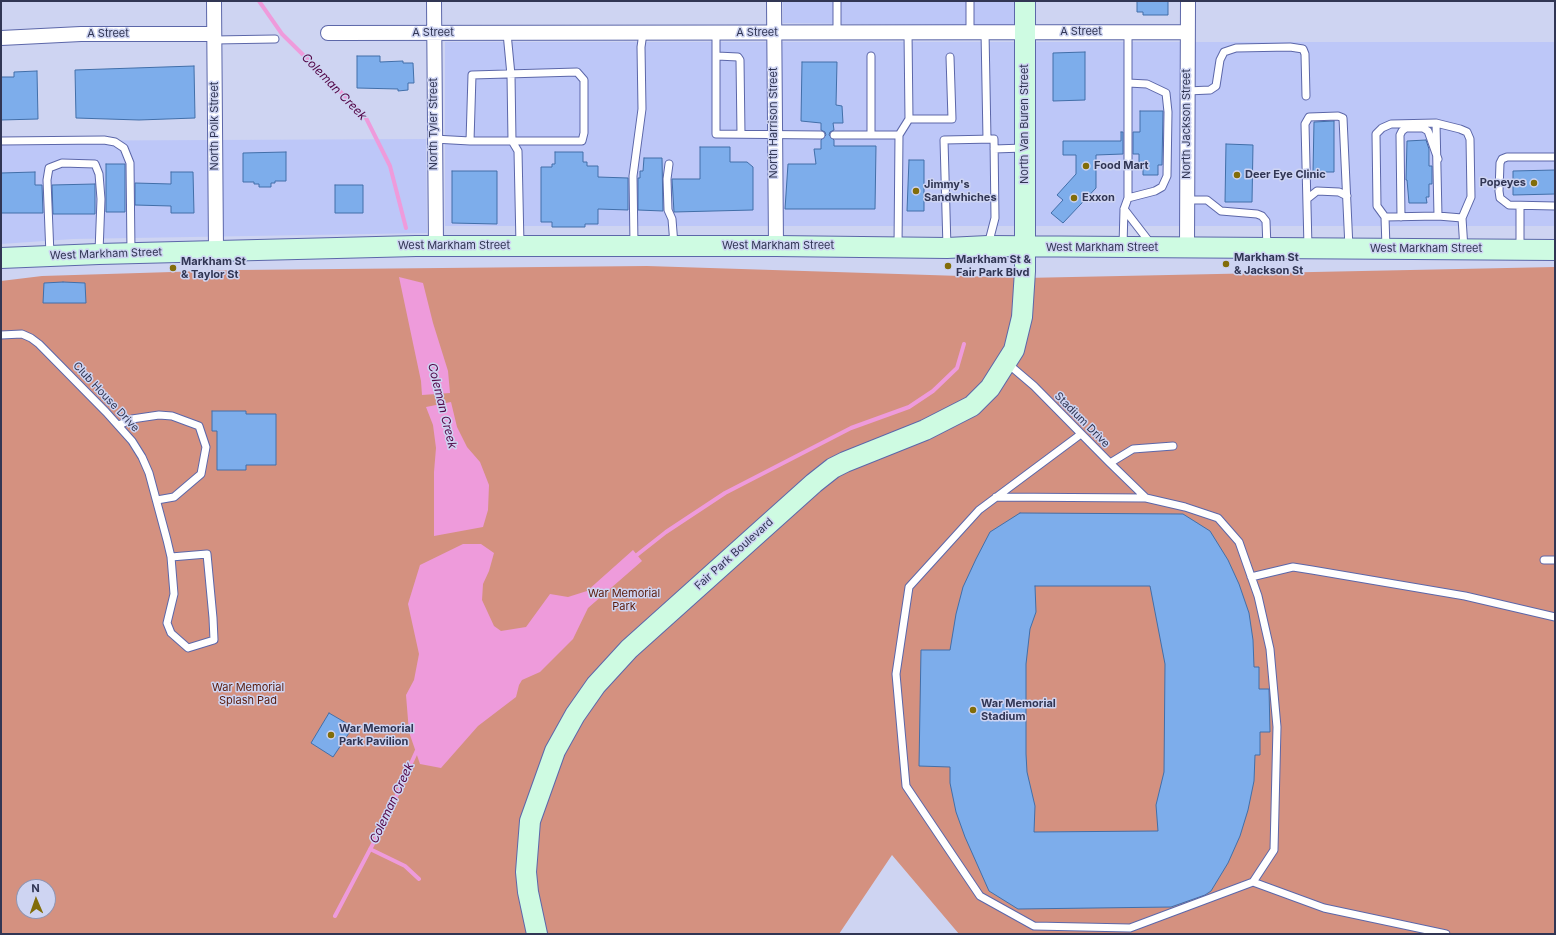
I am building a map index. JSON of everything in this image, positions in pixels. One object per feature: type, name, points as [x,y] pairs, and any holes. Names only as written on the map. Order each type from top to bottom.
[{"type":"main road","name":"North Van Buren Street","points":[[1025,1],[1025,248]]},
{"type":"main road","name":"West Markham Street","points":[[1,258],[216,250],[436,246],[776,246],[947,248],[988,246],[1025,248],[1187,247],[1555,250]]},
{"type":"main road","name":"Fair Park Boulevard","points":[[537,934],[528,892],[526,872],[530,821],[555,751],[574,715],[596,685],[635,645],[793,501],[833,468],[925,430],[972,406],[988,391],[1014,350],[1022,318],[1025,248]]},
{"type":"street","name":"North Polk Street","points":[[214,1],[216,250]]},
{"type":"street","name":"North Tyler Street","points":[[434,1],[436,246]]},
{"type":"street","name":"North Harrison Street","points":[[774,1],[776,246]]},
{"type":"street","name":"North Jackson Street","points":[[1187,247],[1188,1]]},
{"type":"street","name":"A Street","points":[[328,33],[1187,32]]},
{"type":"street","name":"A Street","points":[[1,38],[81,34],[214,37]]},
{"type":"lane","points":[[837,1],[837,33]]},
{"type":"lane","points":[[970,1],[970,33]]},
{"type":"lane","points":[[985,32],[987,139]]},
{"type":"lane","points":[[1122,248],[1124,209],[1128,198],[1128,32]]},
{"type":"lane","points":[[508,33],[511,75],[512,141],[518,151],[520,246]]},
{"type":"lane","points":[[634,246],[633,176],[642,109],[641,47],[643,33]]},
{"type":"lane","points":[[716,33],[716,134],[821,135]]},
{"type":"lane","points":[[898,247],[898,135],[909,119],[908,33]]},
{"type":"lane","points":[[214,37],[276,39]]},
{"type":"lane","points":[[1187,91],[1210,90],[1216,86],[1220,60],[1224,52],[1236,48],[1290,47],[1303,49],[1306,54],[1306,96]]},
{"type":"lane","points":[[716,56],[738,57],[740,60],[741,134]]},
{"type":"lane","points":[[871,56],[871,135]]},
{"type":"lane","points":[[909,119],[952,120],[950,56]]},
{"type":"lane","points":[[434,139],[470,141],[582,141],[584,133],[584,80],[577,72],[472,75],[470,141]]},
{"type":"lane","points":[[1128,83],[1147,84],[1166,92],[1168,119],[1167,176],[1162,186],[1155,191],[1128,198]]},
{"type":"lane","points":[[1308,248],[1305,124],[1309,117],[1338,116],[1343,118],[1349,248]]},
{"type":"lane","points":[[1436,123],[1438,159],[1438,216]]},
{"type":"lane","points":[[1386,248],[1385,217],[1377,206],[1376,134],[1382,128],[1391,124],[1436,123],[1467,132],[1470,139],[1471,197],[1462,218],[1464,249]]},
{"type":"lane","points":[[1401,217],[1400,135],[1402,131],[1406,128],[1423,128],[1428,131],[1438,159]]},
{"type":"lane","points":[[834,135],[898,135]]},
{"type":"lane","points":[[947,248],[944,140],[994,139],[995,218],[988,246]]},
{"type":"lane","points":[[1,141],[104,140],[115,142],[124,148],[130,163],[131,253]]},
{"type":"lane","points":[[994,149],[1025,148]]},
{"type":"lane","points":[[1555,158],[1507,157],[1502,159],[1500,163],[1499,191],[1500,198],[1510,205],[1555,206]]},
{"type":"lane","points":[[50,256],[47,180],[50,168],[62,163],[95,164],[99,174],[101,199],[99,254]]},
{"type":"lane","points":[[669,164],[667,179],[668,210],[672,219],[674,246]]},
{"type":"lane","points":[[1307,199],[1317,191],[1339,192],[1347,196]]},
{"type":"lane","points":[[1188,200],[1207,200],[1221,210],[1231,213],[1257,214],[1262,216],[1266,221],[1267,248]]},
{"type":"lane","points":[[1520,206],[1520,250]]},
{"type":"lane","points":[[1124,209],[1154,248]]},
{"type":"lane","points":[[1385,217],[1438,216],[1462,218]]},
{"type":"lane","name":"Club House Drive","points":[[1,335],[22,334],[39,344],[119,425],[142,457],[149,473],[157,500],[171,557],[174,594],[167,623],[171,633],[188,648],[214,640],[207,554],[171,557]]},
{"type":"lane","name":"Stadium Drive","points":[[1007,363],[1034,386],[1110,463],[1133,449],[1173,446]]},
{"type":"lane","points":[[119,425],[132,419],[160,415],[172,416],[199,426],[206,447],[201,474],[174,497],[157,500]]},
{"type":"lane","points":[[996,498],[1146,498],[1184,506],[1218,518],[1239,542],[1265,623],[1270,649],[1277,728],[1274,850],[1253,882],[1130,928],[1034,926],[980,896],[906,786],[896,674],[909,587],[979,510],[1081,434]]},
{"type":"lane","points":[[1110,463],[1146,498]]},
{"type":"lane","points":[[1544,560],[1555,560]]},
{"type":"lane","points":[[1251,577],[1293,567],[1465,596],[1555,617]]},
{"type":"lane","points":[[1253,882],[1324,908],[1446,934]]},
{"type":"shaded area","points":[[783,1],[1015,1],[1014,26],[783,23]]},
{"type":"shaded area","points":[[445,42],[1555,42],[1555,226],[445,226]]},
{"type":"shaded area","points":[[426,139],[427,233],[73,239],[1,244],[1,141]]},
{"type":"green space","name":"War Memorial Park","points":[[647,266],[1024,278],[1555,267],[1555,934],[959,934],[892,855],[839,934],[1,934],[1,281],[42,276],[237,270]]},
{"type":"water","points":[[399,277],[423,283],[433,323],[448,371],[450,393],[422,395],[421,381]]},
{"type":"water","points":[[451,402],[457,427],[467,447],[480,462],[489,485],[488,510],[483,527],[434,536],[434,472],[436,448],[433,425],[426,407]]},
{"type":"water","points":[[463,544],[481,544],[494,553],[489,571],[483,584],[482,600],[494,626],[501,631],[526,627],[550,594],[568,597],[587,591],[633,550],[642,561],[588,608],[573,639],[540,672],[522,680],[516,697],[478,726],[441,768],[420,764],[409,732],[406,695],[414,680],[419,654],[408,604],[420,565]]},
{"type":"building","points":[[1137,1],[1168,1],[1168,15],[1143,15],[1143,12],[1137,12]]},
{"type":"building","points":[[1085,52],[1085,100],[1053,101],[1053,53]]},
{"type":"building","points":[[357,56],[380,56],[380,62],[403,61],[403,63],[413,63],[414,83],[408,83],[408,90],[398,91],[398,89],[357,88]]},
{"type":"building","points":[[802,62],[837,62],[836,105],[842,106],[843,123],[833,123],[834,130],[830,132],[829,135],[834,140],[834,146],[876,146],[875,209],[785,209],[788,164],[816,164],[814,149],[821,149],[821,140],[826,135],[825,132],[821,130],[821,123],[801,121]]},
{"type":"building","points":[[194,66],[195,118],[139,120],[76,118],[75,70]]},
{"type":"building","points":[[37,71],[38,119],[1,120],[1,77],[14,77],[14,72]]},
{"type":"building","points":[[1140,111],[1163,111],[1162,165],[1158,165],[1158,175],[1143,175],[1143,167],[1139,167],[1139,154],[1133,154],[1133,132],[1140,132]]},
{"type":"building","points":[[1334,121],[1334,172],[1313,172],[1314,122]]},
{"type":"building","points":[[1121,132],[1123,132],[1123,154],[1096,155],[1096,188],[1063,223],[1051,213],[1063,200],[1057,195],[1076,174],[1076,155],[1063,155],[1063,141],[1121,141]]},
{"type":"building","points":[[1426,140],[1429,149],[1429,166],[1432,166],[1432,184],[1429,184],[1429,197],[1426,197],[1427,203],[1409,203],[1406,180],[1407,141]]},
{"type":"building","name":"Deer Eye Clinic","points":[[1226,144],[1253,145],[1252,202],[1225,202]]},
{"type":"building","points":[[700,147],[730,147],[730,162],[747,162],[753,167],[753,210],[674,212],[672,179],[700,179]]},
{"type":"building","points":[[286,152],[286,181],[275,181],[275,183],[271,183],[271,187],[259,187],[259,184],[254,184],[254,182],[243,182],[243,153]]},
{"type":"building","points":[[555,152],[583,152],[583,162],[587,162],[587,166],[598,166],[598,177],[628,178],[628,210],[598,209],[598,224],[585,224],[585,227],[552,227],[552,222],[541,222],[541,167],[552,167],[552,164],[555,164]]},
{"type":"building","points":[[644,158],[662,158],[663,211],[638,210],[638,178],[640,178],[640,171],[643,171]]},
{"type":"building","points":[[909,160],[924,160],[924,211],[907,211]]},
{"type":"building","points":[[106,164],[125,164],[125,212],[106,212]]},
{"type":"building","name":"Popeyes","points":[[1555,170],[1555,194],[1513,195],[1513,171]]},
{"type":"building","points":[[452,171],[497,171],[497,224],[452,223]]},
{"type":"building","points":[[35,172],[35,185],[42,185],[43,213],[1,213],[1,173]]},
{"type":"building","points":[[171,172],[193,172],[194,213],[171,213],[171,206],[135,205],[135,183],[171,184]]},
{"type":"building","points":[[95,184],[95,214],[53,214],[52,185]]},
{"type":"building","points":[[335,185],[363,185],[363,213],[335,213]]},
{"type":"building","points":[[44,283],[85,283],[86,303],[43,303]]},
{"type":"building","points":[[212,411],[246,411],[246,414],[276,414],[276,465],[246,465],[246,470],[217,470],[217,431],[212,431]]},
{"type":"building","name":"War Memorial Stadium","points":[[1020,513],[1183,514],[1210,531],[1228,560],[1239,584],[1249,613],[1253,640],[1254,667],[1259,667],[1259,689],[1269,689],[1270,732],[1260,732],[1260,755],[1255,755],[1254,781],[1248,810],[1240,836],[1228,863],[1211,891],[1205,895],[1171,907],[1018,909],[989,891],[965,837],[956,812],[950,783],[950,767],[919,766],[921,650],[950,650],[956,614],[963,587],[990,532]],"holes":[[[1035,586],[1150,586],[1165,664],[1164,772],[1156,805],[1158,831],[1034,832],[1035,806],[1027,772],[1026,754],[1026,664],[1030,629],[1036,612]]]},
{"type":"building","name":"War Memorial Park Pavilion","points":[[329,713],[353,727],[333,757],[311,743]]},
{"type":"waterway","name":"Coleman Creek","points":[[259,1],[282,34],[365,116],[390,166],[406,228]]},
{"type":"waterway","points":[[633,558],[666,532],[725,493],[851,428],[909,407],[933,391],[957,368],[964,344]]},
{"type":"waterway","name":"Coleman Creek","points":[[438,389],[443,408]]},
{"type":"waterway","name":"Coleman Creek","points":[[335,916],[385,821],[418,748]]},
{"type":"waterway","points":[[370,849],[405,866],[419,879]]},
{"type":"place","name":"Food Mart","points":[[1086,166]]},
{"type":"place","name":"Deer Eye Clinic","points":[[1237,175]]},
{"type":"place","name":"Popeyes","points":[[1534,183]]},
{"type":"place","name":"Jimmy's Sandwhiches","points":[[916,191]]},
{"type":"place","name":"Exxon","points":[[1074,198]]},
{"type":"place","name":"Markham St & Jackson St","points":[[1226,264]]},
{"type":"place","name":"Markham St & Fair Park Blvd","points":[[948,266]]},
{"type":"place","name":"Markham St & Taylor St","points":[[173,268]]},
{"type":"place","name":"War Memorial Stadium","points":[[973,710]]},
{"type":"place","name":"War Memorial Park Pavilion","points":[[331,735]]},
{"type":"park label","name":"War Memorial Splash Pad","points":[[248,694]]}]
